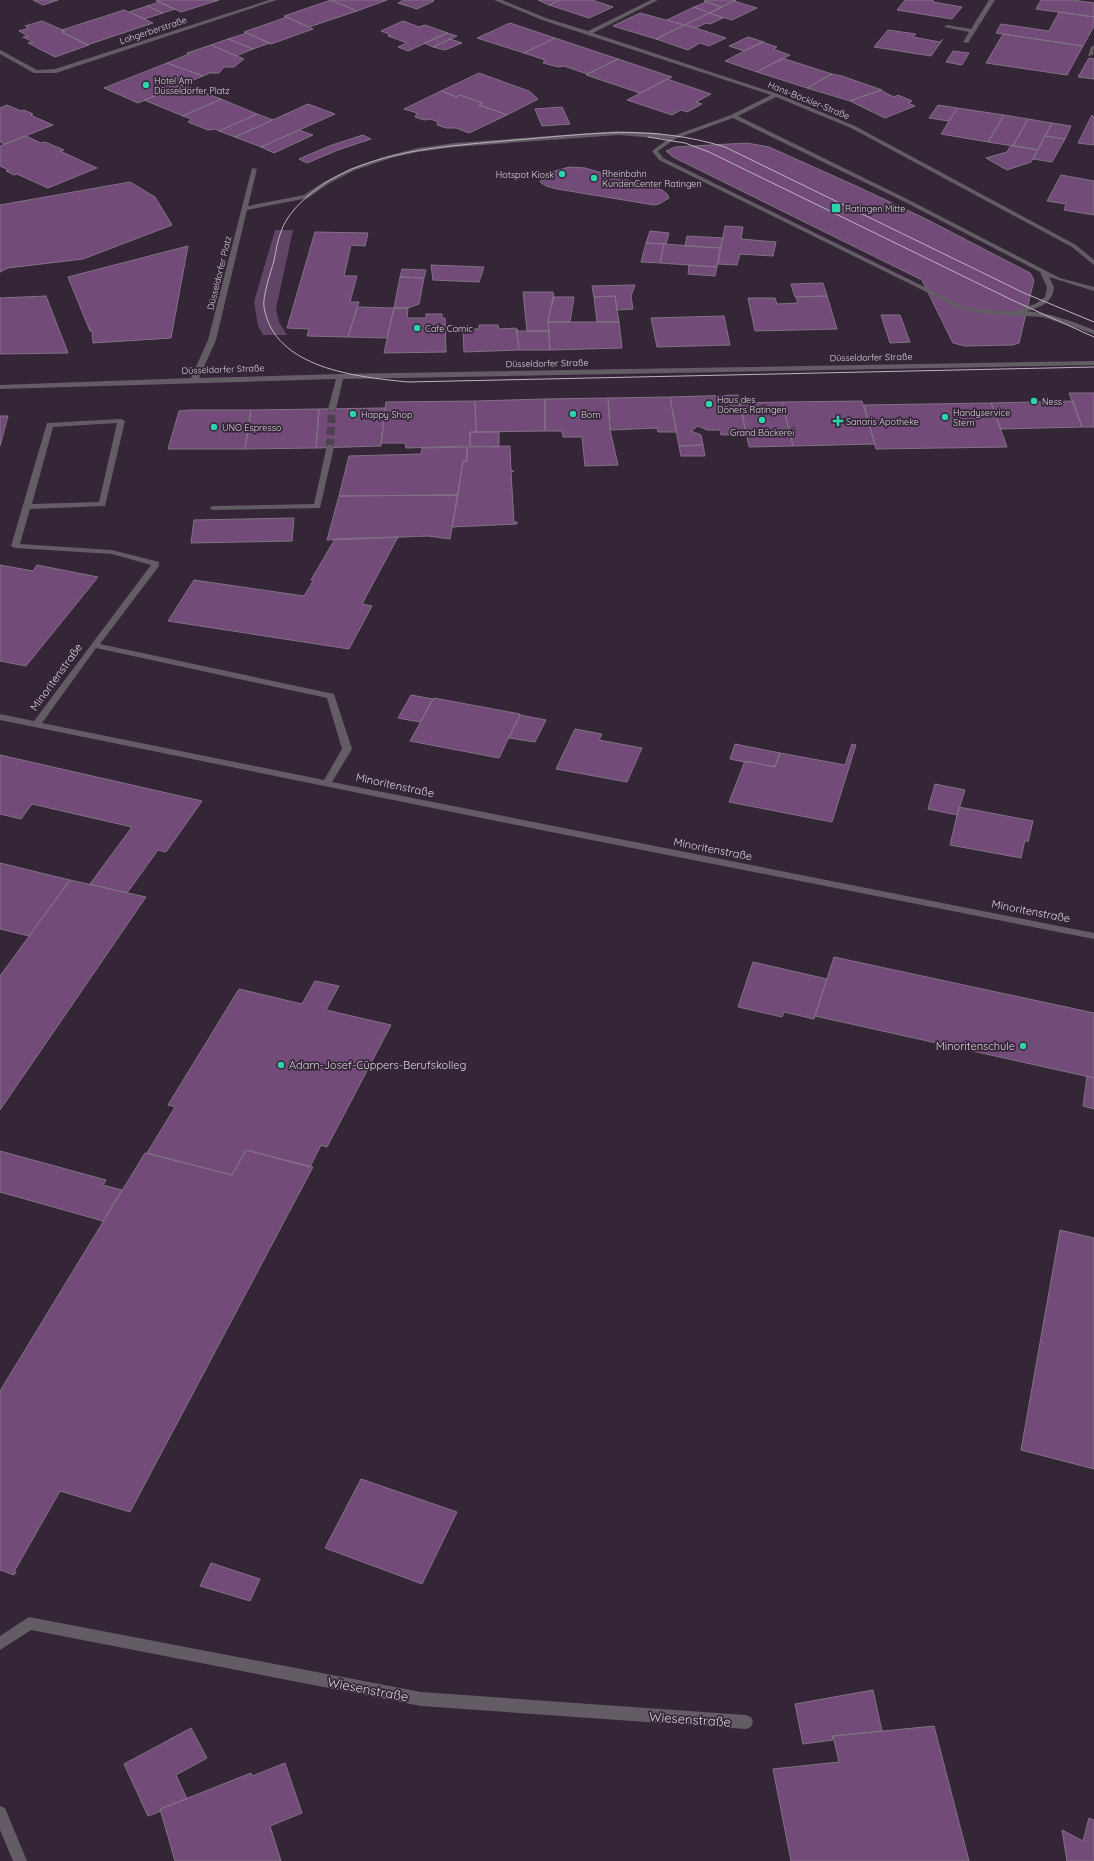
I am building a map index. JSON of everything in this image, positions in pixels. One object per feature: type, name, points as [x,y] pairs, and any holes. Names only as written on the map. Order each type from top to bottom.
[{"type":"street","name":"Lohgerberstraße","points":[[0,52],[36,72],[56,71],[274,0]]},
{"type":"street","name":"Hans-Böckler-Straße","points":[[497,0],[544,19],[776,95],[853,127],[1074,246],[1094,262]]},
{"type":"street","points":[[589,33],[656,0]]},
{"type":"street","points":[[966,42],[992,0]]},
{"type":"street","points":[[947,26],[973,30]]},
{"type":"street","points":[[1090,55],[1094,47]]},
{"type":"street","points":[[776,95],[733,116],[673,138],[655,151],[661,159],[963,308],[989,314],[1009,313],[1046,315],[1068,321],[1094,332]]},
{"type":"street","points":[[733,116],[905,200],[1058,279],[1094,289]]},
{"type":"street","points":[[246,208],[306,197],[326,183],[353,169],[389,157],[418,150],[455,145],[619,133],[658,135],[673,138]]},
{"type":"street","name":"Düsseldorfer Platz","points":[[194,380],[212,340],[246,208],[254,169]]},
{"type":"street","points":[[1009,313],[1032,308],[1042,303],[1050,296],[1052,289],[1050,281],[1040,270]]},
{"type":"street","name":"Düsseldorfer Straße","points":[[0,387],[340,376],[1094,363]]},
{"type":"street","points":[[332,409],[340,376]]},
{"type":"street","points":[[27,507],[102,504],[121,421],[50,425],[15,546],[112,552],[156,564],[94,645]]},
{"type":"street","points":[[213,508],[317,506],[330,447]]},
{"type":"street","name":"Minoritenstraße","points":[[36,724],[94,645],[331,696],[347,749],[327,783]]},
{"type":"street","name":"Minoritenstraße","points":[[0,717],[1094,936]]},
{"type":"street","name":"Wiesenstraße","points":[[0,1644],[29,1623],[421,1700],[746,1722]]},
{"type":"street","points":[[0,1813],[20,1861]]},
{"type":"shaded area","points":[[275,230],[293,230],[276,309],[279,322],[287,335],[263,335],[258,326],[254,302]]},
{"type":"building","points":[[33,0],[58,0],[43,5]]},
{"type":"building","points":[[219,0],[181,12],[156,1]]},
{"type":"building","points":[[331,0],[387,0],[357,11]]},
{"type":"building","points":[[331,0],[357,11],[309,27],[284,16]]},
{"type":"building","points":[[404,0],[434,1],[417,9],[398,3]]},
{"type":"building","points":[[538,0],[560,0],[549,5]]},
{"type":"building","points":[[560,0],[592,0],[613,7],[589,18],[549,5]]},
{"type":"building","points":[[736,0],[722,7],[704,1]]},
{"type":"building","points":[[905,0],[933,0],[933,2],[962,7],[952,19],[897,10]]},
{"type":"building","points":[[1041,0],[1072,0],[1094,3],[1094,17],[1036,9]]},
{"type":"building","points":[[734,1],[757,8],[732,20],[709,13]]},
{"type":"building","points":[[160,2],[175,9],[163,13],[147,6]]},
{"type":"building","points":[[706,2],[722,7],[710,13],[694,7]]},
{"type":"building","points":[[147,6],[163,13],[144,19],[129,12]]},
{"type":"building","points":[[694,7],[710,13],[684,25],[667,20]]},
{"type":"building","points":[[124,10],[153,23],[87,45],[62,32],[65,31],[62,30]]},
{"type":"building","points":[[1059,12],[1094,17],[1094,26],[1083,46],[996,33],[1001,24],[1049,31]]},
{"type":"building","points":[[640,13],[684,25],[656,39],[613,26]]},
{"type":"building","points":[[709,13],[723,18],[710,24],[706,23],[696,28],[685,25]]},
{"type":"building","points":[[287,17],[313,29],[271,44],[244,32]]},
{"type":"building","points":[[42,21],[65,31],[62,32],[89,45],[55,57],[28,43],[33,42],[23,37],[28,36],[19,31],[29,28],[25,26]]},
{"type":"building","points":[[403,21],[419,27],[425,25],[448,33],[408,51],[398,47],[407,43],[388,36],[391,35],[381,31]]},
{"type":"building","points":[[510,23],[555,38],[524,53],[477,38]]},
{"type":"building","points":[[685,25],[726,38],[709,46],[700,43],[688,50],[656,39]]},
{"type":"building","points":[[888,30],[916,34],[913,37],[940,42],[943,39],[931,56],[874,47]]},
{"type":"building","points":[[247,33],[270,43],[253,49],[228,39]]},
{"type":"building","points":[[447,33],[457,36],[433,47],[424,43]]},
{"type":"building","points":[[1003,34],[1083,46],[1067,75],[986,63]]},
{"type":"building","points":[[748,37],[764,42],[744,51],[729,46]]},
{"type":"building","points":[[555,38],[618,59],[587,74],[564,66],[558,67],[543,63],[545,60],[524,53]]},
{"type":"building","points":[[228,39],[253,49],[236,56],[211,45]]},
{"type":"building","points":[[450,39],[462,43],[445,50],[433,47]]},
{"type":"building","points":[[762,42],[777,47],[773,49],[790,55],[757,72],[725,61]]},
{"type":"building","points":[[211,45],[244,59],[234,67],[224,67],[219,73],[210,73],[203,76],[167,63],[189,54],[187,53]]},
{"type":"building","points":[[953,51],[969,53],[962,65],[946,62]]},
{"type":"building","points":[[782,58],[832,74],[807,88],[757,72]]},
{"type":"building","points":[[1089,58],[1094,59],[1094,79],[1078,77]]},
{"type":"building","points":[[618,59],[672,77],[640,93],[586,75]]},
{"type":"building","points":[[167,63],[203,76],[138,103],[104,88]]},
{"type":"building","points":[[479,73],[529,91],[538,99],[507,115],[479,105],[483,103],[460,95],[457,97],[441,91]]},
{"type":"building","points":[[832,74],[882,90],[850,101],[807,88]]},
{"type":"building","points":[[667,79],[711,94],[696,102],[702,104],[687,112],[681,110],[672,115],[627,100]]},
{"type":"building","points":[[183,85],[221,99],[183,116],[144,100]]},
{"type":"building","points":[[880,90],[894,97],[898,95],[912,101],[908,103],[915,106],[885,118],[850,101]]},
{"type":"building","points":[[441,91],[457,97],[460,95],[483,103],[479,105],[507,115],[469,133],[456,128],[446,128],[437,125],[438,122],[431,119],[424,120],[415,117],[417,113],[404,109]]},
{"type":"building","points":[[221,99],[257,114],[219,131],[215,129],[208,130],[188,122],[191,119],[183,116]]},
{"type":"building","points":[[308,104],[335,114],[261,147],[235,137]]},
{"type":"building","points":[[7,105],[21,111],[24,110],[33,114],[30,115],[53,125],[5,144],[0,142],[0,108]]},
{"type":"building","points":[[938,105],[957,108],[949,121],[929,118]]},
{"type":"building","points":[[562,107],[570,124],[542,126],[535,109]]},
{"type":"building","points":[[957,108],[1004,115],[988,142],[941,134]]},
{"type":"building","points":[[257,114],[273,120],[235,137],[219,131]]},
{"type":"building","points":[[1004,115],[1028,119],[1013,146],[988,142]]},
{"type":"building","points":[[1092,115],[1094,117],[1094,145],[1078,143]]},
{"type":"building","points":[[1028,119],[1052,123],[1038,150],[1013,146]]},
{"type":"building","points":[[1052,123],[1071,126],[1065,139],[1045,136]]},
{"type":"building","points":[[299,130],[313,135],[274,153],[261,147]]},
{"type":"building","points":[[363,135],[371,139],[338,150],[307,163],[299,159],[329,146]]},
{"type":"building","points":[[26,136],[41,143],[45,142],[64,150],[60,151],[97,168],[48,188],[17,174],[14,175],[6,171],[9,170],[0,166],[0,146]]},
{"type":"building","points":[[1045,136],[1065,139],[1052,162],[1033,159]]},
{"type":"building","points":[[747,143],[769,147],[856,186],[926,219],[1030,273],[1034,280],[1019,343],[1013,345],[965,346],[953,343],[922,280],[673,157],[666,151],[675,147]]},
{"type":"building","points":[[1011,145],[1038,150],[1031,162],[1007,170],[986,158],[1007,152]]},
{"type":"building","points":[[569,167],[585,168],[662,190],[669,198],[659,204],[654,205],[557,189],[546,186],[540,182],[545,174]]},
{"type":"building","points":[[1061,175],[1094,181],[1094,215],[1064,210],[1066,204],[1047,201]]},
{"type":"building","points":[[130,182],[155,197],[172,225],[83,259],[8,268],[0,272],[0,205]]},
{"type":"building","points":[[725,226],[743,227],[741,239],[776,242],[773,256],[740,254],[737,265],[718,264]]},
{"type":"building","points":[[650,231],[669,233],[666,244],[646,243]]},
{"type":"building","points":[[315,232],[368,233],[365,246],[351,245],[344,276],[357,276],[350,302],[359,302],[348,337],[307,336],[309,329],[287,328]]},
{"type":"building","points":[[687,236],[723,238],[720,248],[685,246]]},
{"type":"building","points":[[646,243],[664,244],[660,263],[641,262]]},
{"type":"building","points":[[664,244],[720,248],[717,267],[660,263]]},
{"type":"building","points":[[188,246],[171,338],[93,343],[92,331],[90,331],[68,277]]},
{"type":"building","points":[[431,265],[484,267],[479,282],[433,280]]},
{"type":"building","points":[[689,265],[717,267],[715,276],[688,274]]},
{"type":"building","points":[[402,269],[426,270],[424,278],[400,277]]},
{"type":"building","points":[[400,277],[424,278],[419,304],[408,308],[394,308]]},
{"type":"building","points":[[823,283],[827,296],[795,297],[791,284]]},
{"type":"building","points":[[635,285],[631,296],[633,309],[617,310],[615,296],[594,297],[592,286]]},
{"type":"building","points":[[523,292],[553,292],[554,297],[548,319],[549,331],[527,331]]},
{"type":"building","points":[[46,296],[68,353],[0,354],[0,298]]},
{"type":"building","points":[[615,296],[619,322],[597,322],[594,297]]},
{"type":"building","points":[[827,296],[837,329],[755,331],[748,298],[775,298],[777,304],[798,303],[796,297]]},
{"type":"building","points":[[553,297],[574,297],[570,322],[548,322]]},
{"type":"building","points":[[357,307],[394,308],[387,338],[348,337]]},
{"type":"building","name":"Cafe Comic","points":[[394,308],[408,308],[407,318],[426,318],[426,314],[442,314],[442,318],[445,318],[446,352],[384,353]]},
{"type":"building","points":[[881,315],[900,315],[910,342],[890,343]]},
{"type":"building","points":[[724,316],[730,345],[657,347],[651,318]]},
{"type":"building","points":[[548,322],[619,322],[622,348],[550,350]]},
{"type":"building","points":[[479,325],[498,325],[499,329],[516,328],[519,350],[464,352],[463,329],[479,329]]},
{"type":"building","points":[[517,329],[518,331],[549,331],[550,350],[519,350]]},
{"type":"building","points":[[1069,393],[1094,393],[1094,427],[1082,427]]},
{"type":"building","points":[[738,395],[746,434],[721,435],[720,430],[707,430],[698,426],[691,431],[701,435],[703,445],[679,446],[670,397]]},
{"type":"building","points":[[670,397],[676,432],[658,432],[657,428],[610,430],[608,398]]},
{"type":"building","points":[[608,398],[610,430],[618,465],[585,466],[582,437],[563,437],[562,431],[545,431],[545,399]]},
{"type":"building","points":[[545,399],[545,431],[476,432],[475,401]]},
{"type":"building","points":[[475,401],[476,432],[470,432],[470,446],[406,448],[405,443],[381,443],[386,402]]},
{"type":"building","points":[[862,401],[875,444],[793,446],[782,402]]},
{"type":"building","points":[[1073,401],[1082,427],[1001,429],[991,403]]},
{"type":"building","points":[[782,402],[793,446],[749,447],[740,403]]},
{"type":"building","points":[[991,403],[1007,447],[876,449],[864,405]]},
{"type":"building","points":[[385,408],[381,446],[316,448],[319,409]]},
{"type":"building","points":[[319,409],[316,448],[245,449],[251,410]]},
{"type":"building","points":[[251,410],[245,449],[168,449],[179,411]]},
{"type":"building","points":[[0,416],[8,416],[0,446]]},
{"type":"building","points":[[470,432],[499,432],[499,447],[470,446]]},
{"type":"building","points":[[703,445],[705,456],[681,456],[679,446]]},
{"type":"building","points":[[510,446],[511,471],[514,471],[511,472],[514,522],[517,522],[517,524],[452,527],[463,461],[467,461],[467,447]]},
{"type":"building","points":[[467,447],[467,461],[463,461],[458,495],[339,496],[349,456],[421,454],[422,448]]},
{"type":"building","points":[[458,495],[450,539],[428,536],[327,540],[339,496]]},
{"type":"building","points":[[294,518],[292,541],[191,543],[194,520]]},
{"type":"building","points":[[398,537],[362,604],[372,606],[349,649],[168,621],[194,580],[304,596],[313,581],[311,580],[335,539]]},
{"type":"building","points":[[0,565],[33,571],[37,565],[98,577],[26,666],[0,661]]},
{"type":"building","points":[[411,695],[433,699],[420,722],[398,718]]},
{"type":"building","points":[[434,698],[520,714],[499,758],[410,741]]},
{"type":"building","points":[[520,715],[546,720],[535,742],[509,738]]},
{"type":"building","points":[[575,729],[602,734],[599,740],[642,748],[627,782],[556,769]]},
{"type":"building","points":[[735,744],[780,753],[775,767],[730,759]]},
{"type":"building","points":[[852,744],[856,745],[832,822],[729,802],[745,761],[775,767],[780,753],[845,765]]},
{"type":"building","points":[[0,755],[202,801],[166,852],[158,850],[127,893],[90,884],[132,827],[32,804],[21,819],[0,814]]},
{"type":"building","points":[[935,784],[965,790],[957,815],[928,809]]},
{"type":"building","points":[[959,807],[1033,821],[1028,842],[1025,840],[1021,858],[950,845]]},
{"type":"building","points":[[0,863],[70,880],[29,936],[0,929]]},
{"type":"building","points":[[70,880],[146,897],[0,1110],[0,976]]},
{"type":"building","name":"Minoritenschule","points":[[834,957],[1094,1013],[1094,1078],[815,1016]]},
{"type":"building","points":[[753,962],[827,979],[814,1019],[784,1012],[782,1017],[738,1007]]},
{"type":"building","name":"Adam-Josef-Cüppers-Berufskolleg","points":[[315,981],[339,986],[326,1010],[391,1025],[327,1147],[321,1145],[310,1167],[246,1150],[232,1175],[147,1153],[175,1107],[168,1105],[239,989],[302,1004]]},
{"type":"building","points":[[1087,1076],[1094,1078],[1094,1109],[1083,1106]]},
{"type":"building","points":[[246,1150],[313,1167],[130,1512],[60,1491],[14,1572],[16,1572],[14,1575],[0,1570],[0,1391],[145,1153],[232,1175]]},
{"type":"building","points":[[0,1151],[106,1180],[103,1185],[122,1190],[103,1221],[0,1192]]},
{"type":"building","points":[[1060,1230],[1094,1238],[1094,1469],[1021,1450]]},
{"type":"building","points":[[361,1479],[457,1512],[422,1584],[325,1548]]},
{"type":"building","points":[[211,1563],[260,1579],[250,1601],[200,1586]]},
{"type":"building","points":[[873,1690],[882,1731],[833,1736],[833,1740],[803,1744],[795,1704]]},
{"type":"building","points":[[934,1726],[969,1861],[791,1861],[773,1769],[839,1762],[833,1736]]},
{"type":"building","points":[[191,1728],[207,1758],[176,1775],[187,1799],[160,1809],[161,1811],[148,1816],[124,1764]]},
{"type":"building","points":[[285,1763],[302,1813],[270,1826],[281,1861],[175,1861],[160,1809],[251,1773],[252,1776]]},
{"type":"building","points":[[1089,1818],[1094,1820],[1094,1861],[1067,1861],[1062,1830],[1083,1841]]},
{"type":"tunnel","points":[[330,447],[332,409]]},
{"type":"tram line","points":[[1094,322],[1024,293],[725,147],[671,135],[646,133],[595,134],[444,147],[397,155],[351,169],[316,189],[290,214],[278,240],[274,261],[265,291],[264,303],[271,328],[284,344],[301,357],[321,366],[343,372],[366,377],[408,382],[1094,367]]},
{"type":"tram line","points":[[648,137],[685,143],[709,152],[1012,300],[1094,337]]},
{"type":"place","name":"Hotel Am Düsseldorfer Platz","points":[[146,85]]},
{"type":"place","name":"Hotspot Kiosk","points":[[562,174]]},
{"type":"place","name":"Rheinbahn KundenCenter Ratingen","points":[[594,178]]},
{"type":"place","name":"Ratingen Mitte","points":[[836,208]]},
{"type":"place","name":"Cafe Comic","points":[[417,328]]},
{"type":"place","name":"Ness","points":[[1034,401]]},
{"type":"place","name":"Haus des Döners Ratingen","points":[[709,404]]},
{"type":"place","name":"Happy Shop","points":[[353,414]]},
{"type":"place","name":"Bom","points":[[573,414]]},
{"type":"place","name":"Handyservice Stern","points":[[945,417]]},
{"type":"place","name":"Grand Bäckerei","points":[[762,420]]},
{"type":"place","name":"Sanaris Apotheke","points":[[838,421]]},
{"type":"place","name":"UNO Espresso","points":[[214,427]]},
{"type":"place","name":"Minoritenschule","points":[[1023,1046]]},
{"type":"place","name":"Adam-Josef-Cüppers-Berufskolleg","points":[[281,1065]]}]
